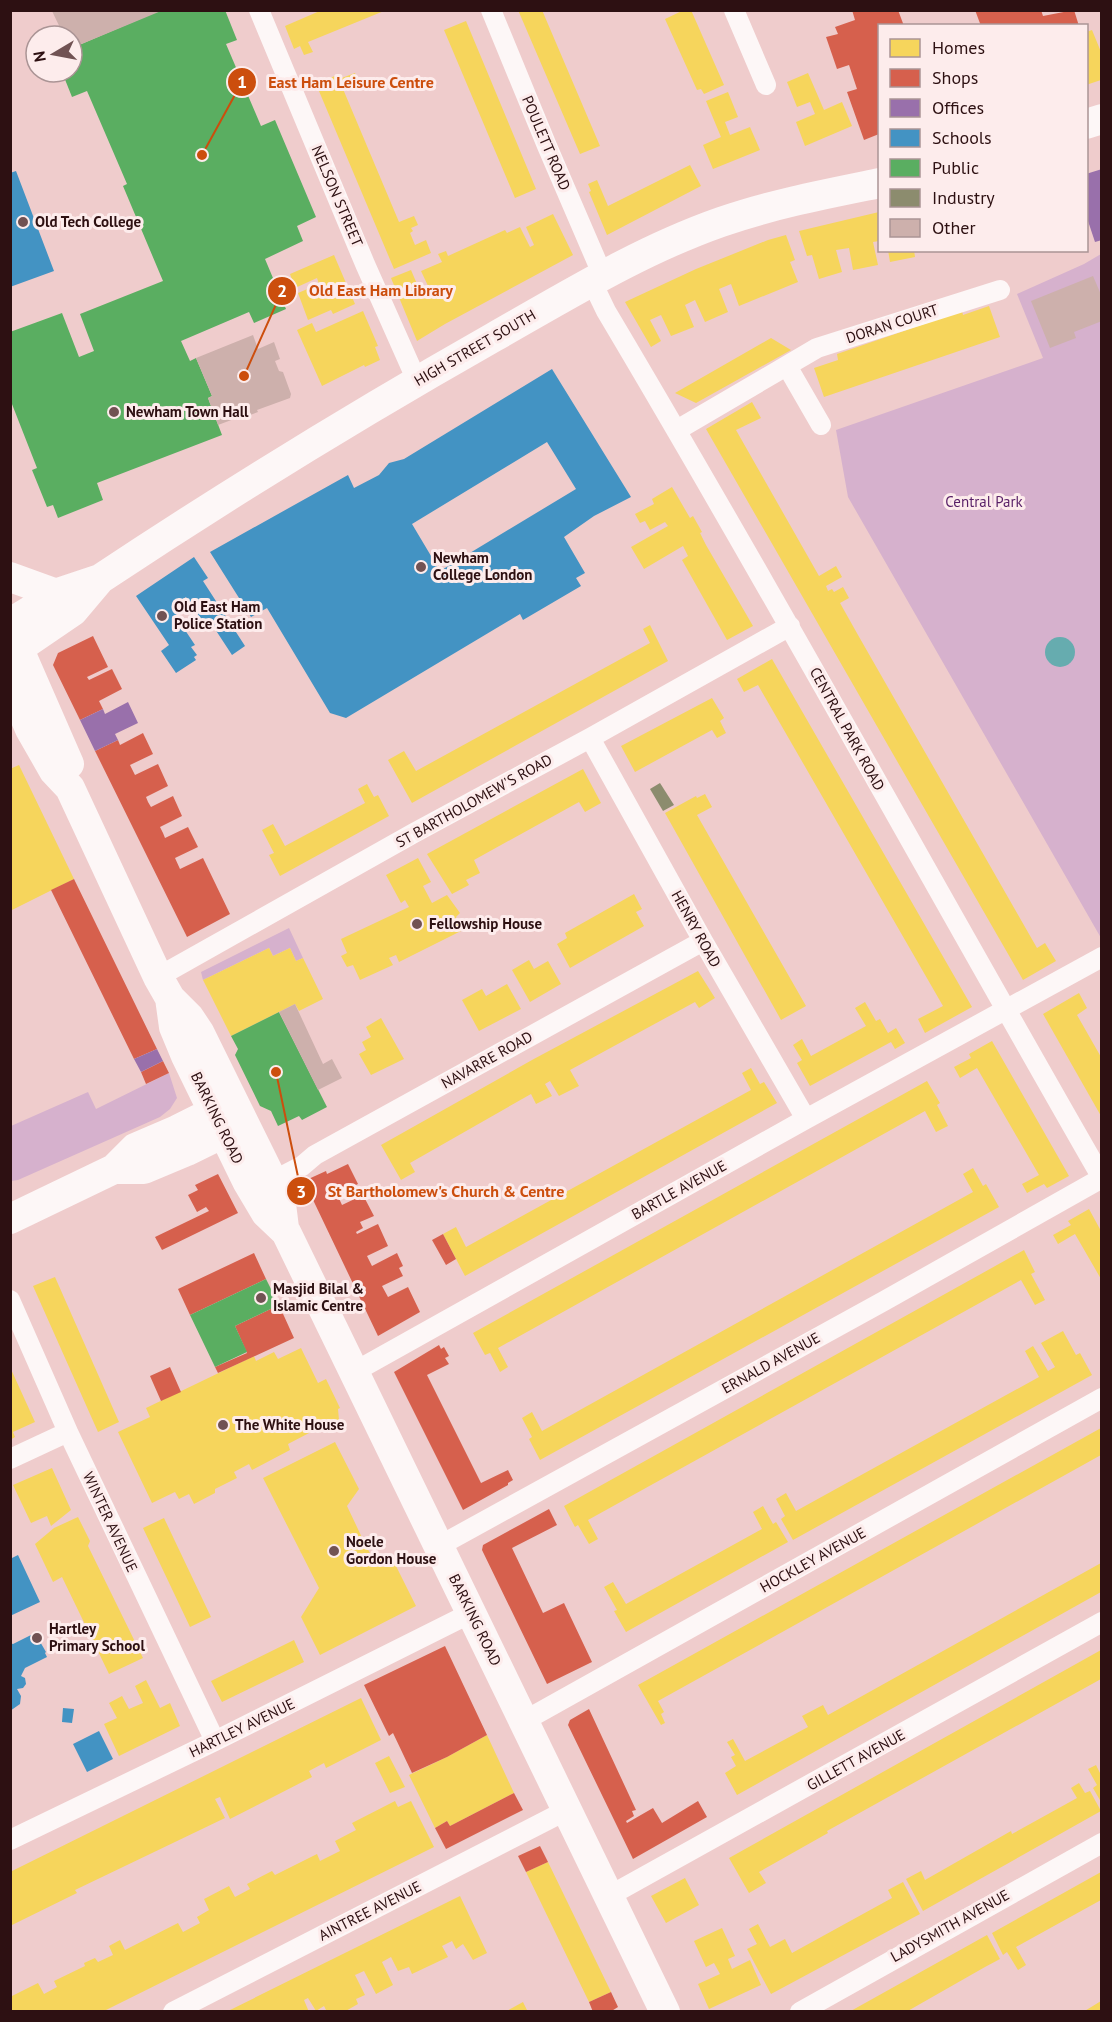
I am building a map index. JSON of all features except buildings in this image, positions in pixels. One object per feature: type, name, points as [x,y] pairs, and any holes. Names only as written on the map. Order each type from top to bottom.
[{"type":"main road","name":"HIGH STREET SOUTH","points":[[13,639],[57,594],[100,579],[417,381],[598,279],[657,248],[720,222],[797,199],[878,183]]},
{"type":"main road","points":[[10,578],[57,594]]},
{"type":"main road","name":"HIGH STREET SOUTH","points":[[13,639],[73,611],[100,579]]},
{"type":"main road","name":"BARKING ROAD","points":[[13,639],[69,764],[70,788]]},
{"type":"main road","name":"BARKING ROAD","points":[[10,683],[30,729],[54,771],[70,788],[164,987],[199,1032],[229,1117],[247,1181],[266,1214],[284,1228]]},
{"type":"main road","points":[[10,1219],[114,1169],[144,1170],[187,1151],[229,1117]]},
{"type":"main road","name":"BARKING ROAD","points":[[229,1117],[273,1181],[280,1196],[284,1228],[665,2011]]},
{"type":"street","name":"NELSON STREET","points":[[259,10],[365,264],[417,381]]},
{"type":"street","name":"POULETT ROAD","points":[[491,10],[598,279]]},
{"type":"street","points":[[734,10],[766,85]]},
{"type":"street","name":"CENTRAL PARK ROAD","points":[[598,279],[606,311],[790,626],[1101,1178]]},
{"type":"street","name":"DORAN COURT","points":[[677,430],[818,348],[1000,290]]},
{"type":"street","points":[[787,366],[821,425]]},
{"type":"street","name":"ST BARTHOLOMEW'S ROAD","points":[[164,987],[414,833],[790,626]]},
{"type":"street","name":"HENRY ROAD","points":[[590,738],[703,941],[806,1119]]},
{"type":"street","name":"NAVARRE ROAD","points":[[273,1181],[302,1166],[325,1149],[703,941]]},
{"type":"street","name":"BARTLE AVENUE","points":[[354,1372],[1101,957]]},
{"type":"street","name":"ERNALD AVENUE","points":[[439,1546],[884,1301],[1101,1178]]},
{"type":"street","name":"WINTER AVENUE","points":[[10,1300],[68,1432],[215,1742]]},
{"type":"street","name":"HOCKLEY AVENUE","points":[[524,1721],[1101,1398]]},
{"type":"street","points":[[10,1459],[68,1432]]},
{"type":"street","name":"HARTLEY AVENUE","points":[[10,1840],[215,1742],[471,1612]]},
{"type":"street","name":"GILLETT AVENUE","points":[[609,1896],[1101,1622]]},
{"type":"street","name":"AINTREE AVENUE","points":[[173,2012],[567,1810]]},
{"type":"street","name":"LADYSMITH AVENUE","points":[[800,2012],[1101,1843]]},
{"type":"green space","name":"Central Park","points":[[1101,254],[1101,938],[848,497],[836,430],[1043,358],[1017,294]]},
{"type":"green space","points":[[289,928],[303,958],[296,961],[290,948],[273,956],[269,948],[203,980],[201,972]]},
{"type":"green space","points":[[169,1073],[177,1098],[170,1109],[160,1117],[18,1180],[11,1181],[11,1126],[88,1092],[96,1109]]},
{"type":"water","points":[[1060,637],[1066,638],[1074,646],[1074,658],[1066,666],[1060,667],[1054,666],[1046,658],[1045,652],[1046,646],[1054,638]]},
{"type":"place","name":"East Ham Leisure Centre","points":[[202,155]]},
{"type":"place","name":"Old Tech College","points":[[23,222]]},
{"type":"place","name":"Old East Ham Library","points":[[244,376]]},
{"type":"place","name":"Newham Town Hall","points":[[114,412]]},
{"type":"place","name":"Newham College London","points":[[421,567]]},
{"type":"place","name":"Old East Ham Police Station","points":[[162,616]]},
{"type":"place","name":"Fellowship House","points":[[417,924]]},
{"type":"place","name":"St Bartholomew's Church & Centre","points":[[276,1072]]},
{"type":"place","name":"Masjid Bilal & Islamic Centre","points":[[261,1298]]},
{"type":"place","name":"The White House","points":[[223,1425]]},
{"type":"place","name":"Noele Gordon House","points":[[334,1551]]},
{"type":"place","name":"Hartley Primary School","points":[[37,1638]]}]
